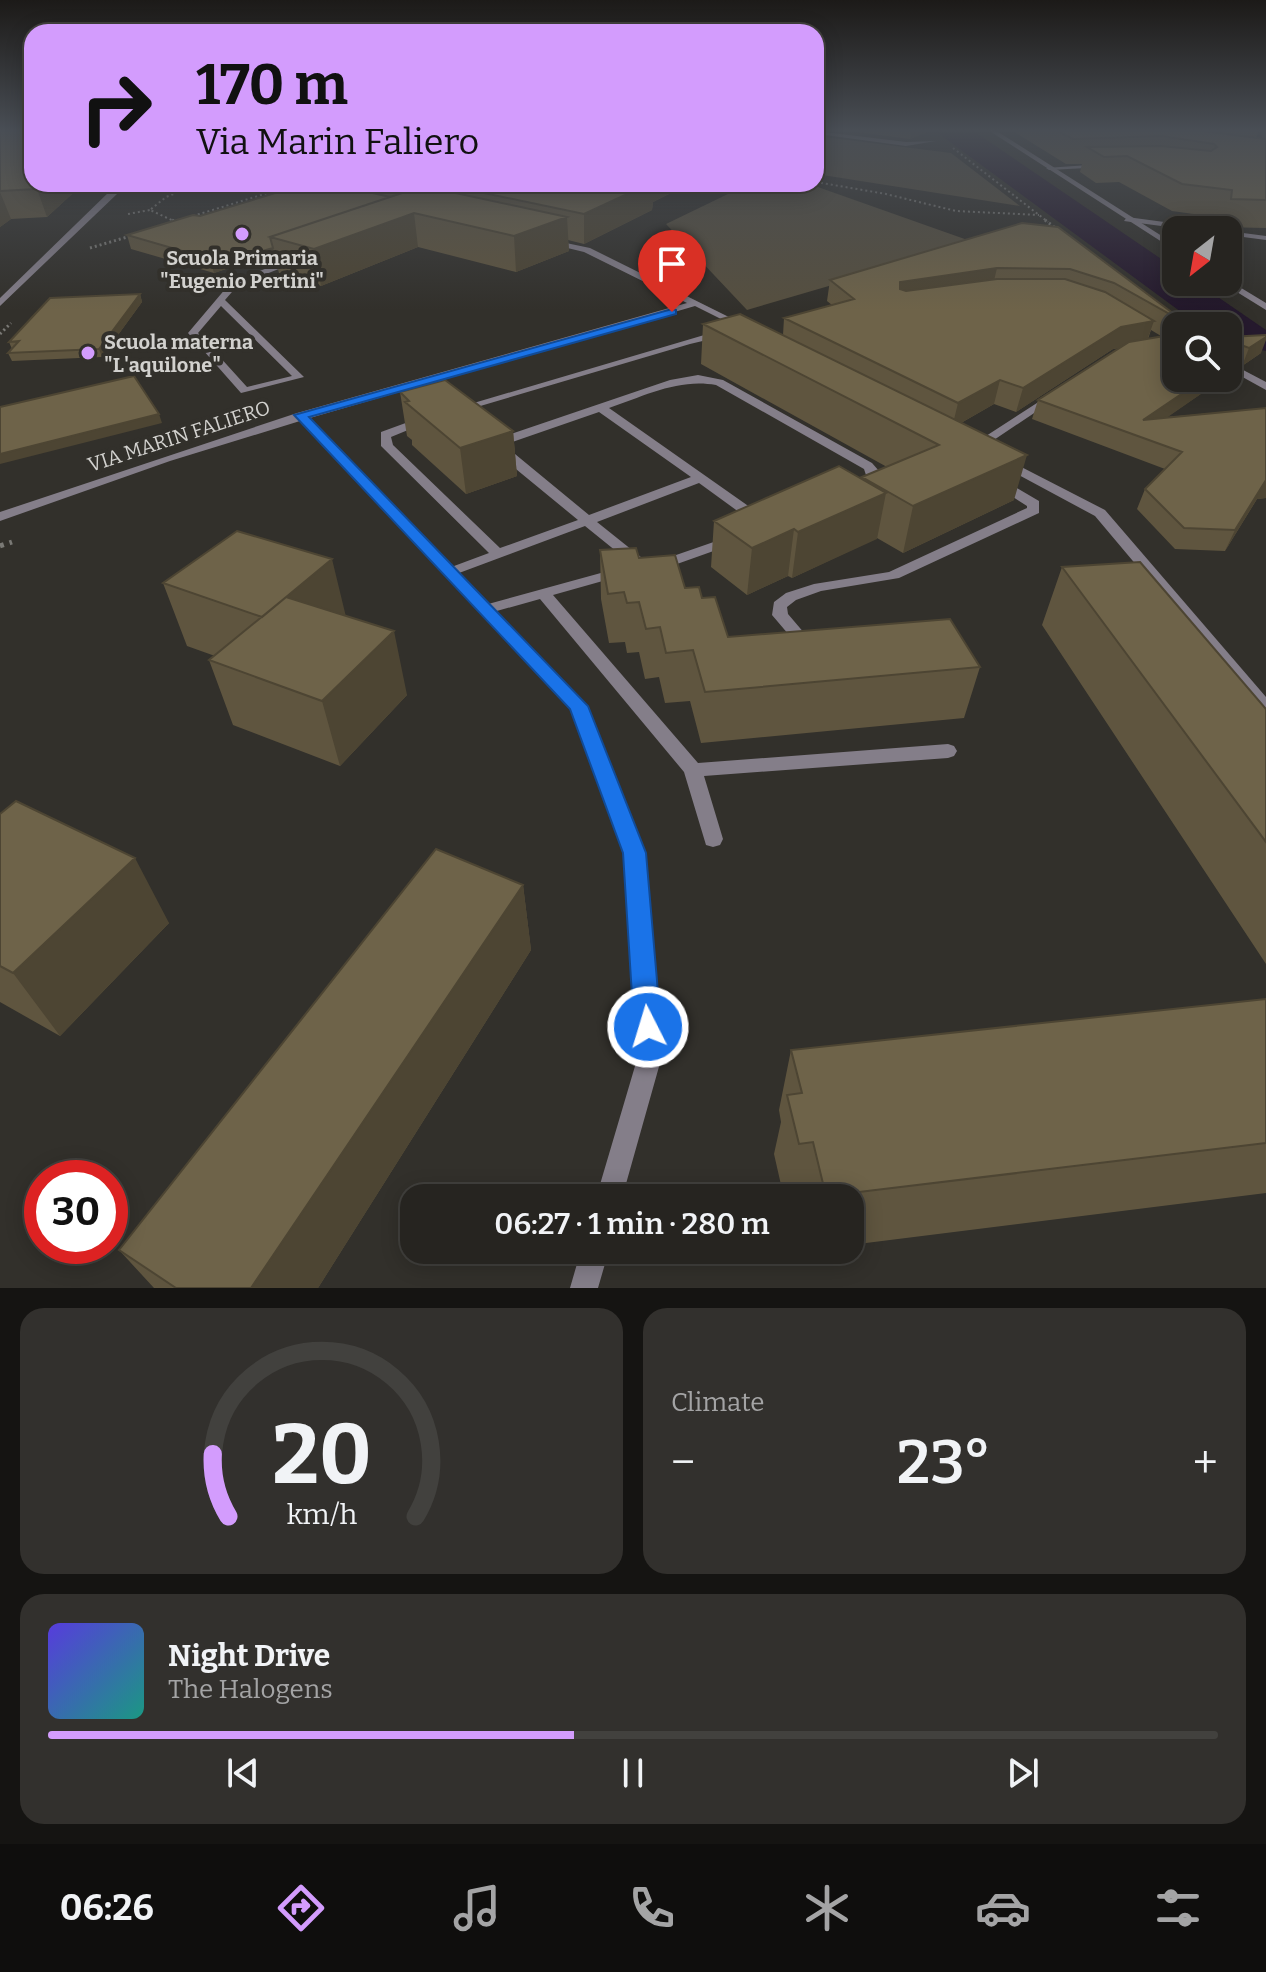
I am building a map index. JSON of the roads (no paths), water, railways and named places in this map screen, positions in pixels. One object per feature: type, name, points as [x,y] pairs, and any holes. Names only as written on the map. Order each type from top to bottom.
[{"type":"street","points":[[1083,190],[1162,240]]},
{"type":"street","points":[[0,303],[114,192]]},
{"type":"street","points":[[1127,219],[1162,224]]},
{"type":"street","points":[[1242,235],[1266,238]]},
{"type":"street","points":[[545,240],[587,250],[755,333]]},
{"type":"street","points":[[220,300],[299,377],[245,391],[193,333],[220,300],[235,283],[309,256]]},
{"type":"street","points":[[1242,292],[1266,307]]},
{"type":"street","name":"VIA MARIN FALIERO","points":[[0,517],[170,455],[695,303]]},
{"type":"street","points":[[498,554],[387,446],[385,435],[406,425],[699,338],[711,336],[740,347]]},
{"type":"street","points":[[1242,373],[1266,387]]},
{"type":"street","points":[[652,573],[504,453],[497,443],[688,379],[719,382],[873,471],[872,477],[843,494]]},
{"type":"street","points":[[1066,388],[969,444],[1100,513],[1266,708]]},
{"type":"street","points":[[486,609],[611,573],[652,573],[761,528],[700,478],[600,407]]},
{"type":"street","points":[[301,415],[578,706],[634,853],[650,1056],[613,1184]]},
{"type":"street","points":[[788,657],[797,654],[803,641],[780,615],[779,605],[789,596],[808,589],[894,575],[1034,510],[1034,504],[1024,495],[991,477]]},
{"type":"street","points":[[451,572],[700,478]]},
{"type":"street","points":[[543,593],[693,770],[713,839]]},
{"type":"street","points":[[693,770],[948,751]]},
{"type":"street","points":[[584,1288],[591,1264]]},
{"type":"waterway","points":[[1199,296],[1266,343]]},
{"type":"place","name":"Scuola Primaria \"Eugenio Pertini\"","points":[[242,234]]},
{"type":"place","name":"Scuola materna \"L'aquilone\"","points":[[88,353]]}]
